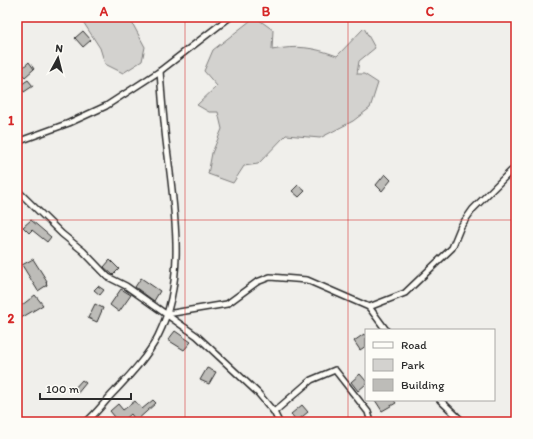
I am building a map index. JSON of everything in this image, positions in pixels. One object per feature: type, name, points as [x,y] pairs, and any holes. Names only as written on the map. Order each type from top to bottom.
[{"type":"street","points":[[17,142],[69,123],[106,106],[160,71],[230,17]]},
{"type":"street","points":[[86,422],[130,375],[157,337],[167,314],[174,282],[176,254],[174,213],[163,118],[160,71]]},
{"type":"street","points":[[369,307],[405,293],[452,248],[461,226],[481,199],[511,172],[516,170]]},
{"type":"street","points":[[17,190],[62,234],[83,251],[108,277],[126,286],[197,336],[236,372],[274,412],[279,422]]},
{"type":"street","points":[[167,314],[226,304],[257,282],[270,277],[307,280],[369,307],[385,329]]},
{"type":"street","points":[[274,412],[310,380],[334,370],[368,412],[371,422]]},
{"type":"street","points":[[441,401],[463,422]]},
{"type":"street","points":[[92,417],[97,422]]},
{"type":"green space","points":[[80,17],[129,17],[145,47],[142,61],[123,73],[105,64],[100,48]]},
{"type":"green space","points":[[255,17],[273,30],[272,50],[297,47],[312,49],[337,56],[364,28],[375,48],[359,61],[357,74],[364,74],[378,83],[370,108],[353,121],[320,138],[286,135],[258,164],[244,166],[233,183],[208,174],[212,153],[222,129],[218,112],[209,112],[197,105],[217,86],[204,71],[213,50]]},
{"type":"building","points":[[83,31],[91,40],[83,47],[75,38]]},
{"type":"building","points":[[29,62],[34,69],[25,77],[19,71]]},
{"type":"building","points":[[28,80],[33,86],[24,92],[19,86]]},
{"type":"building","points":[[385,174],[391,180],[382,191],[376,185]]},
{"type":"building","points":[[298,185],[305,191],[299,197],[292,191]]},
{"type":"building","points":[[31,220],[51,237],[47,242],[32,230],[29,233],[23,227]]},
{"type":"building","points":[[33,259],[47,281],[47,285],[38,291],[22,265]]},
{"type":"building","points":[[110,260],[119,269],[113,275],[104,267]]},
{"type":"building","points":[[141,278],[160,291],[154,301],[135,287]]},
{"type":"building","points":[[98,286],[104,290],[100,295],[94,290]]},
{"type":"building","points":[[121,289],[131,295],[119,312],[110,305]]},
{"type":"building","points":[[35,295],[43,305],[21,318],[17,312],[17,309]]},
{"type":"building","points":[[95,304],[103,308],[97,322],[88,318]]},
{"type":"building","points":[[175,331],[191,342],[184,350],[168,340]]},
{"type":"building","points":[[364,334],[365,347],[360,350],[354,341]]},
{"type":"building","points":[[207,368],[216,372],[209,384],[200,380]]},
{"type":"building","points":[[360,374],[365,380],[365,385],[358,391],[351,382]]},
{"type":"building","points":[[82,380],[86,383],[77,394],[73,390]]},
{"type":"building","points":[[153,400],[156,403],[136,421],[131,414],[122,422],[119,422],[110,411],[118,404],[123,410],[135,401],[142,409]]},
{"type":"building","points":[[376,401],[395,401],[396,403],[382,411]]},
{"type":"building","points":[[302,405],[308,412],[297,421],[291,414]]}]
